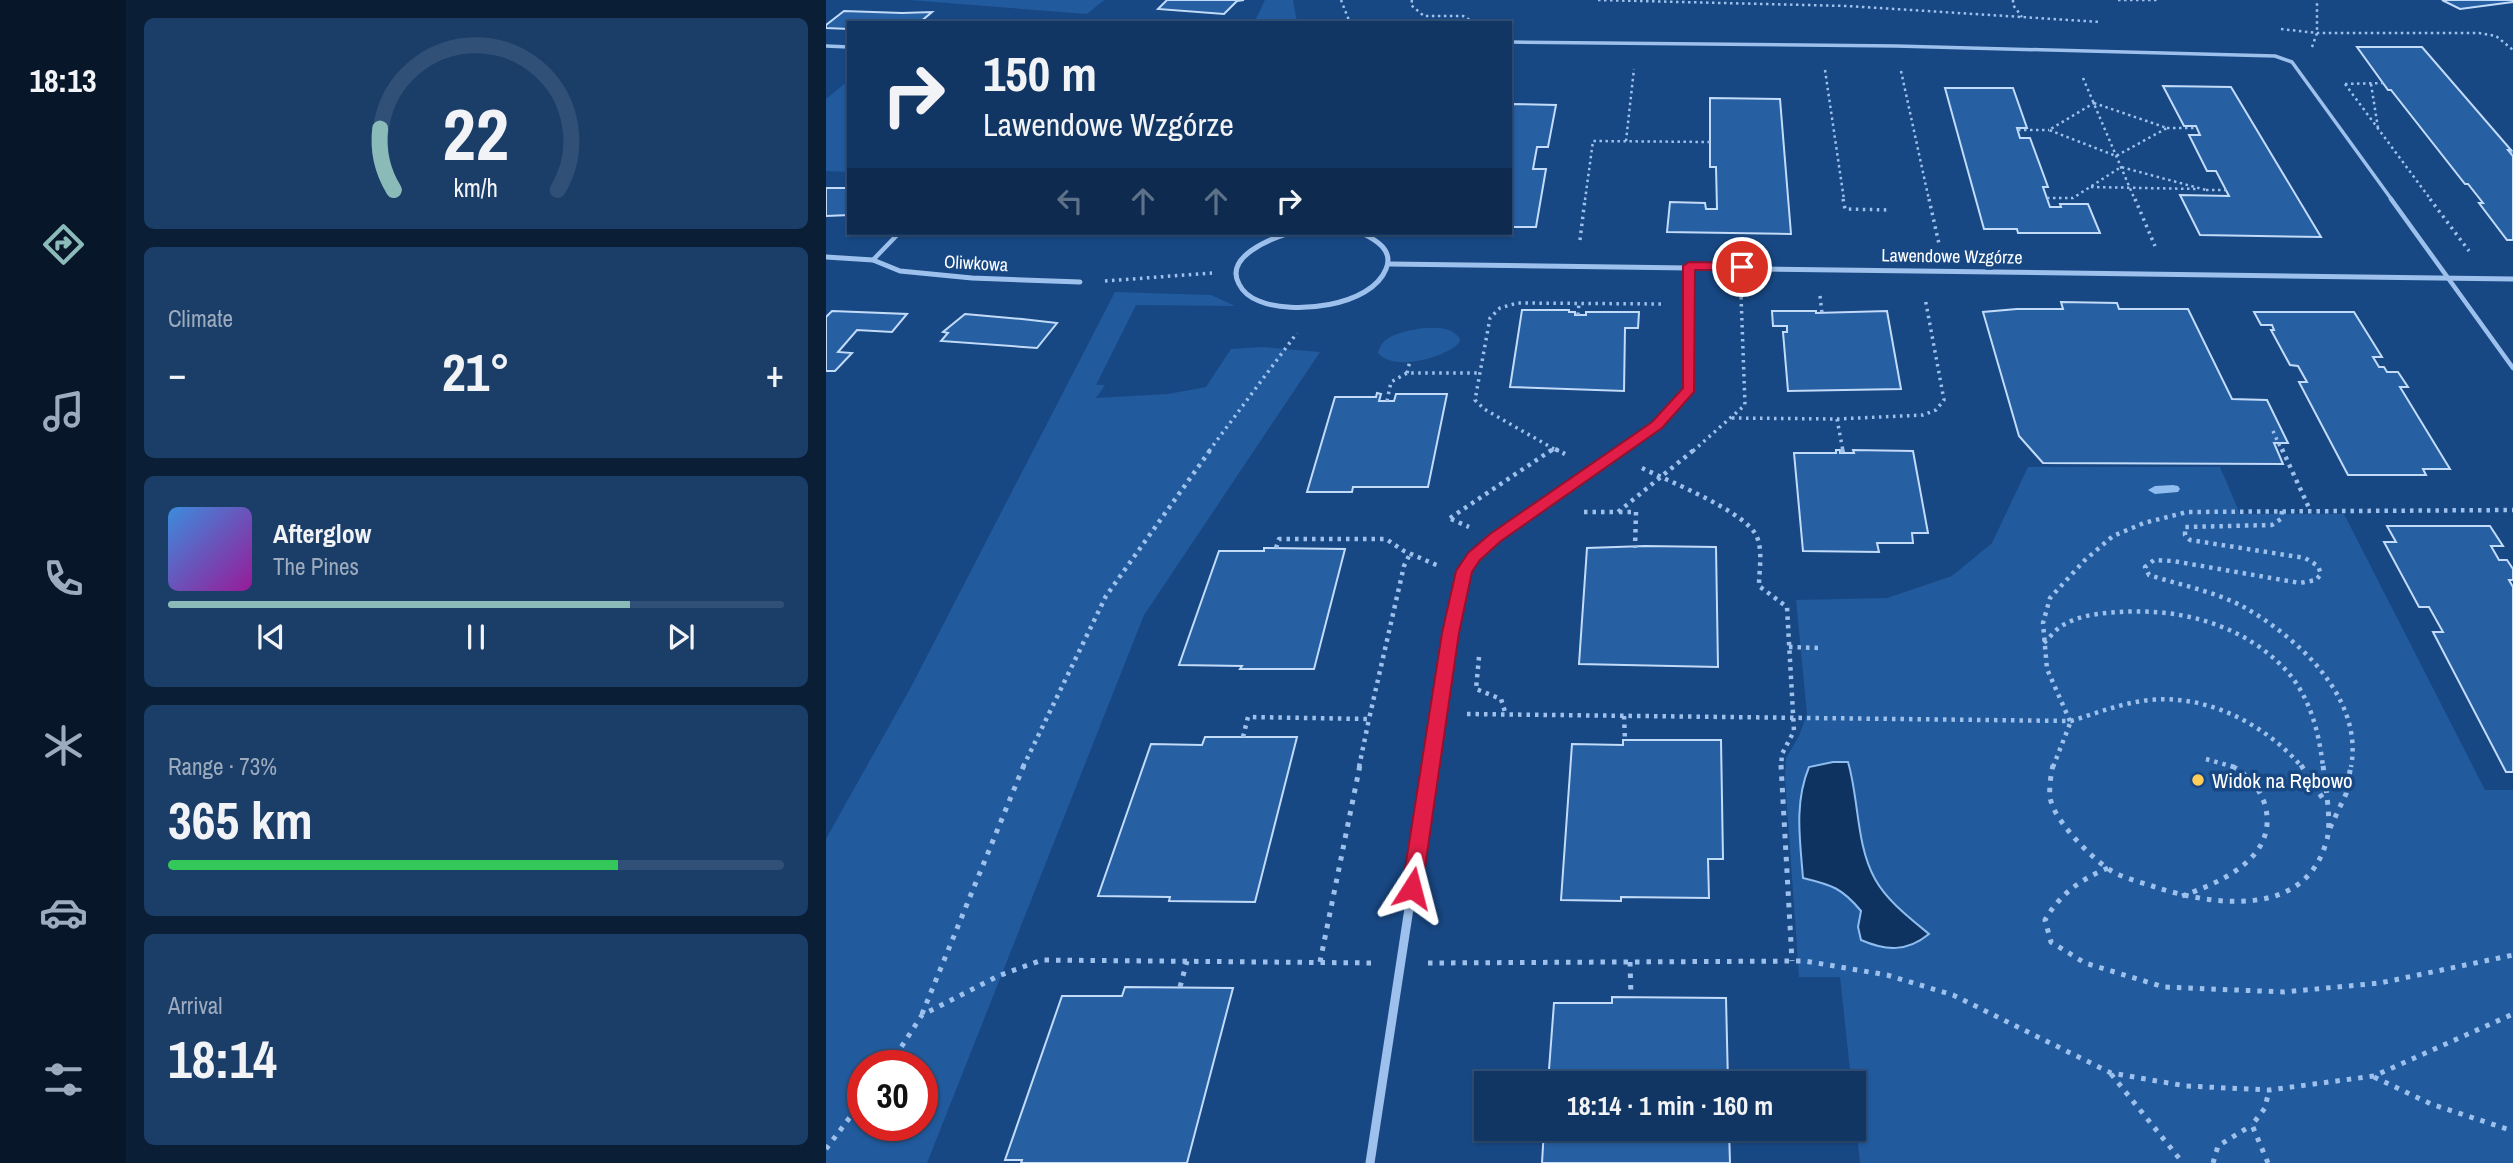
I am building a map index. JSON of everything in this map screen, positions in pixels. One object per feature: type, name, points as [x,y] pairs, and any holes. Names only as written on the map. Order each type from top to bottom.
[{"type":"street","points":[[1284,235],[1257,246],[1243,257],[1236,270],[1237,283],[1248,295],[1266,304],[1291,308],[1318,307],[1345,301],[1367,291],[1383,278],[1390,264],[1388,252],[1379,242],[1366,235]]},
{"type":"street","name":"Oliwkowa","points":[[826,257],[873,260],[900,271],[972,278],[1080,282]]},
{"type":"street","name":"Lawendowe Wzgórze","points":[[1390,264],[2513,279]]},
{"type":"street","points":[[1370,1163],[1438,713],[1464,571],[1474,557],[1496,538],[1657,425],[1689,389],[1689,266]]},
{"type":"lane","points":[[1512,42],[1896,46],[2275,56],[2292,62],[2513,368]]},
{"type":"lane","points":[[826,46],[847,47]]},
{"type":"lane","points":[[873,260],[897,235]]},
{"type":"path","points":[[1341,0],[1349,21]]},
{"type":"path","points":[[1412,0],[1412,5],[1424,16],[1464,16],[1472,21]]},
{"type":"path","points":[[1598,0],[1847,6],[2023,17],[2013,5],[2014,0]]},
{"type":"path","points":[[2118,0],[2159,0]]},
{"type":"path","points":[[2317,0],[2317,33],[2480,33],[2496,36],[2513,50]]},
{"type":"path","points":[[1626,141],[1637,43]]},
{"type":"path","points":[[1822,45],[1845,209],[1890,209]]},
{"type":"path","points":[[1896,46],[1941,255]]},
{"type":"path","points":[[2083,79],[2160,257]]},
{"type":"path","points":[[2383,83],[2344,84],[2476,261]]},
{"type":"path","points":[[2371,84],[2378,129]]},
{"type":"path","points":[[2094,103],[2166,128],[2197,128]]},
{"type":"path","points":[[2049,131],[2094,103]]},
{"type":"path","points":[[2018,130],[2049,131],[2116,156],[2166,128]]},
{"type":"path","points":[[1579,251],[1593,141],[1710,142]]},
{"type":"path","points":[[2047,198],[2073,198],[2121,167],[2206,190]]},
{"type":"path","points":[[2090,187],[2226,190]]},
{"type":"path","points":[[1080,282],[1159,279],[1236,270]]},
{"type":"path","points":[[1618,512],[1662,478],[1745,405],[1741,284]]},
{"type":"path","points":[[1731,418],[1837,419],[1923,415],[1936,410],[1944,400],[1944,386],[1922,286]]},
{"type":"path","points":[[1576,460],[1484,409],[1475,400],[1490,318],[1500,308],[1517,303],[1668,304],[1668,293]]},
{"type":"path","points":[[1578,315],[1579,303]]},
{"type":"path","points":[[899,1050],[922,1015],[1034,741],[1107,596],[1191,475],[1259,387],[1281,352],[1318,307]]},
{"type":"path","points":[[1407,373],[1410,361]]},
{"type":"path","points":[[1387,401],[1391,382],[1407,373],[1480,373]]},
{"type":"path","points":[[1837,419],[1843,453]]},
{"type":"path","points":[[2273,430],[2310,510]]},
{"type":"path","points":[[1477,531],[1450,518],[1554,449]]},
{"type":"path","points":[[1615,454],[1737,517],[1755,533],[1759,551],[1759,586],[1787,607],[1794,731],[1782,754],[1780,774],[1792,961]]},
{"type":"path","points":[[2282,511],[2281,519],[2272,525],[2185,527],[2185,535],[2190,540],[2305,558],[2318,566],[2321,574],[2316,580],[2300,583],[2173,561],[2154,560],[2145,567],[2150,575],[2213,593],[2243,607],[2277,629],[2307,654],[2327,677],[2344,709],[2353,742],[2345,803],[2330,828],[2322,854],[2304,880],[2276,897],[2235,904],[2181,896],[2108,869],[2068,831],[2050,800],[2051,771],[2071,721],[2047,669],[2043,623],[2050,598],[2085,560],[2113,536],[2144,523],[2187,512],[2310,510],[2513,510]]},
{"type":"path","points":[[1572,512],[1636,512],[1635,548]]},
{"type":"path","points":[[1276,548],[1279,539],[1386,539],[1410,554],[1441,567],[1448,561]]},
{"type":"path","points":[[1320,962],[1369,719],[1404,566],[1410,554]]},
{"type":"path","points":[[2044,643],[2063,624],[2099,614],[2147,610],[2191,616],[2223,627],[2247,640],[2284,668],[2301,690],[2312,716],[2320,751],[2330,828]]},
{"type":"path","points":[[1480,644],[1476,689],[1502,699],[1506,715]]},
{"type":"path","points":[[1790,647],[1821,648]]},
{"type":"path","points":[[1438,713],[2071,721],[2133,703],[2160,699],[2200,705],[2235,716],[2271,736],[2304,769],[2325,802]]},
{"type":"path","points":[[1624,716],[1625,740]]},
{"type":"path","points":[[1243,737],[1248,718],[1369,719]]},
{"type":"path","points":[[2181,896],[2217,884],[2244,865],[2262,843],[2268,819],[2263,796],[2252,781],[2234,765],[2220,759],[2206,759]]},
{"type":"path","points":[[2108,869],[2083,878],[2051,907],[2045,920],[2051,942],[2085,963],[2164,986],[2284,992],[2380,983],[2513,955]]},
{"type":"path","points":[[922,1015],[998,976],[1042,960],[1401,963],[1792,961],[1887,975],[1953,995],[2111,1073],[2186,1086],[2269,1090],[2374,1076],[2513,1014]]},
{"type":"path","points":[[1180,988],[1187,961]]},
{"type":"path","points":[[1630,962],[1631,997]]},
{"type":"path","points":[[2111,1073],[2183,1163]]},
{"type":"path","points":[[2374,1076],[2431,1104],[2513,1131]]},
{"type":"path","points":[[2213,1163],[2218,1146],[2252,1125],[2265,1108],[2269,1090]]},
{"type":"path","points":[[826,1149],[847,1121]]},
{"type":"path","points":[[2252,1125],[2268,1163]]},
{"type":"shaded area","points":[[909,0],[1104,0],[1087,14]]},
{"type":"shaded area","points":[[1265,0],[1293,0],[1297,21],[1255,21]]},
{"type":"shaded area","points":[[847,82],[847,172],[826,171],[826,99]]},
{"type":"shaded area","points":[[1115,292],[1211,295],[1235,306],[1136,305],[1096,385],[1105,385],[1096,398],[1168,394],[1206,387],[1231,349],[1262,347],[1320,352],[1144,615],[938,1135],[938,1050],[847,1050],[847,1141],[936,1141],[927,1163],[826,1163],[826,839],[911,687]]},
{"type":"shaded area","points":[[1424,328],[1449,330],[1457,335],[1459,343],[1442,354],[1419,361],[1395,362],[1378,353],[1380,346],[1390,337]]},
{"type":"shaded area","points":[[2028,467],[2220,467],[2240,514],[2344,514],[2485,790],[2513,790],[2513,1163],[1860,1163],[1858,1141],[1866,1141],[1866,1071],[1850,1071],[1840,977],[1799,977],[1785,777],[1786,758],[1799,736],[1807,714],[1796,600],[1887,598],[1952,576],[1992,543]]},
{"type":"shaded area","points":[[1848,762],[1864,852],[1875,879],[1893,902],[1929,934],[1913,944],[1888,948],[1861,940],[1858,927],[1861,911],[1854,903],[1836,888],[1803,878],[1799,822],[1804,781],[1809,767]]},
{"type":"building","points":[[1167,0],[1244,0],[1237,1],[1224,14],[1158,9]]},
{"type":"building","points":[[2442,0],[2513,0],[2513,2],[2460,9]]},
{"type":"building","points":[[844,11],[932,12],[921,21],[847,21],[847,29],[826,28],[826,25]]},
{"type":"building","points":[[2357,47],[2422,47],[2511,150],[2508,150],[2513,156],[2513,240],[2507,240],[2479,203],[2483,203],[2391,90],[2388,90]]},
{"type":"building","points":[[2163,86],[2231,87],[2321,237],[2200,235],[2180,195],[2229,196],[2216,171],[2207,171],[2189,135],[2200,135],[2196,126],[2184,126]]},
{"type":"building","points":[[1945,88],[2013,88],[2027,128],[2017,128],[2020,138],[2030,138],[2048,187],[2043,187],[2050,207],[2061,207],[2060,204],[2088,204],[2100,233],[2018,233],[2017,229],[1984,229]]},
{"type":"building","points":[[1710,98],[1780,99],[1791,234],[1667,232],[1670,202],[1705,203],[1706,209],[1717,209],[1716,167],[1710,167]]},
{"type":"building","points":[[1512,104],[1556,105],[1548,147],[1537,147],[1533,169],[1546,169],[1536,227],[1512,227]]},
{"type":"building","points":[[826,188],[846,188],[847,215],[826,216]]},
{"type":"building","points":[[2061,302],[2117,303],[2119,309],[2188,309],[2232,399],[2267,400],[2288,443],[2274,443],[2283,464],[2043,463],[2019,436],[1983,312],[2063,309]]},
{"type":"building","points":[[1522,310],[1569,310],[1575,312],[1575,315],[1586,315],[1586,312],[1639,312],[1638,328],[1625,328],[1624,391],[1510,387]]},
{"type":"building","points":[[832,311],[907,314],[892,332],[857,330],[838,352],[852,353],[835,371],[826,371],[826,317]]},
{"type":"building","points":[[1772,311],[1887,311],[1901,389],[1788,391],[1783,332],[1787,332],[1787,326],[1773,326]]},
{"type":"building","points":[[2254,312],[2354,312],[2382,357],[2373,357],[2379,367],[2384,367],[2387,372],[2398,372],[2408,387],[2400,387],[2450,469],[2423,469],[2426,475],[2348,475],[2299,382],[2307,382],[2298,366],[2290,365],[2271,330],[2274,330],[2272,325],[2261,325]]},
{"type":"building","points":[[965,314],[1057,323],[1037,348],[941,341],[948,333],[943,332]]},
{"type":"building","points":[[1377,393],[1381,394],[1379,401],[1394,401],[1396,394],[1447,394],[1428,487],[1353,487],[1352,492],[1307,492],[1335,397],[1376,397]]},
{"type":"building","points":[[1836,450],[1840,450],[1840,453],[1854,453],[1853,450],[1913,451],[1928,533],[1912,533],[1913,543],[1877,543],[1879,552],[1803,551],[1794,453],[1836,453]]},
{"type":"building","points":[[2387,526],[2490,526],[2503,546],[2491,546],[2499,560],[2507,560],[2513,569],[2513,580],[2509,580],[2513,587],[2513,772],[2506,772],[2433,632],[2443,632],[2429,607],[2419,607],[2384,542],[2396,542]]},
{"type":"building","points":[[1716,547],[1718,667],[1579,664],[1587,548]]},
{"type":"building","points":[[1264,548],[1345,549],[1314,669],[1240,669],[1242,666],[1179,665],[1219,551],[1264,551]]},
{"type":"building","points":[[1205,737],[1297,737],[1255,902],[1169,901],[1170,897],[1098,896],[1151,744],[1202,745]]},
{"type":"building","points":[[1623,740],[1721,740],[1723,859],[1708,859],[1709,898],[1621,897],[1621,901],[1561,900],[1572,744],[1623,745]]},
{"type":"building","points":[[1125,987],[1233,988],[1187,1163],[1021,1163],[1022,1160],[1005,1160],[1062,996],[1122,996]]},
{"type":"building","points":[[1612,997],[1726,998],[1728,1071],[1549,1071],[1554,1003],[1612,1003]]},
{"type":"building","points":[[1543,1141],[1729,1141],[1730,1163],[1542,1163]]},
{"type":"waterway","points":[[2155,490],[2173,489]]},
{"type":"place","name":"Widok na Rębowo","points":[[2198,780]]},
{"type":"route","points":[[1412,888],[1451,633],[1464,571],[1474,557],[1496,538],[1657,425],[1668,413],[1689,389],[1689,266],[1742,267]]}]
